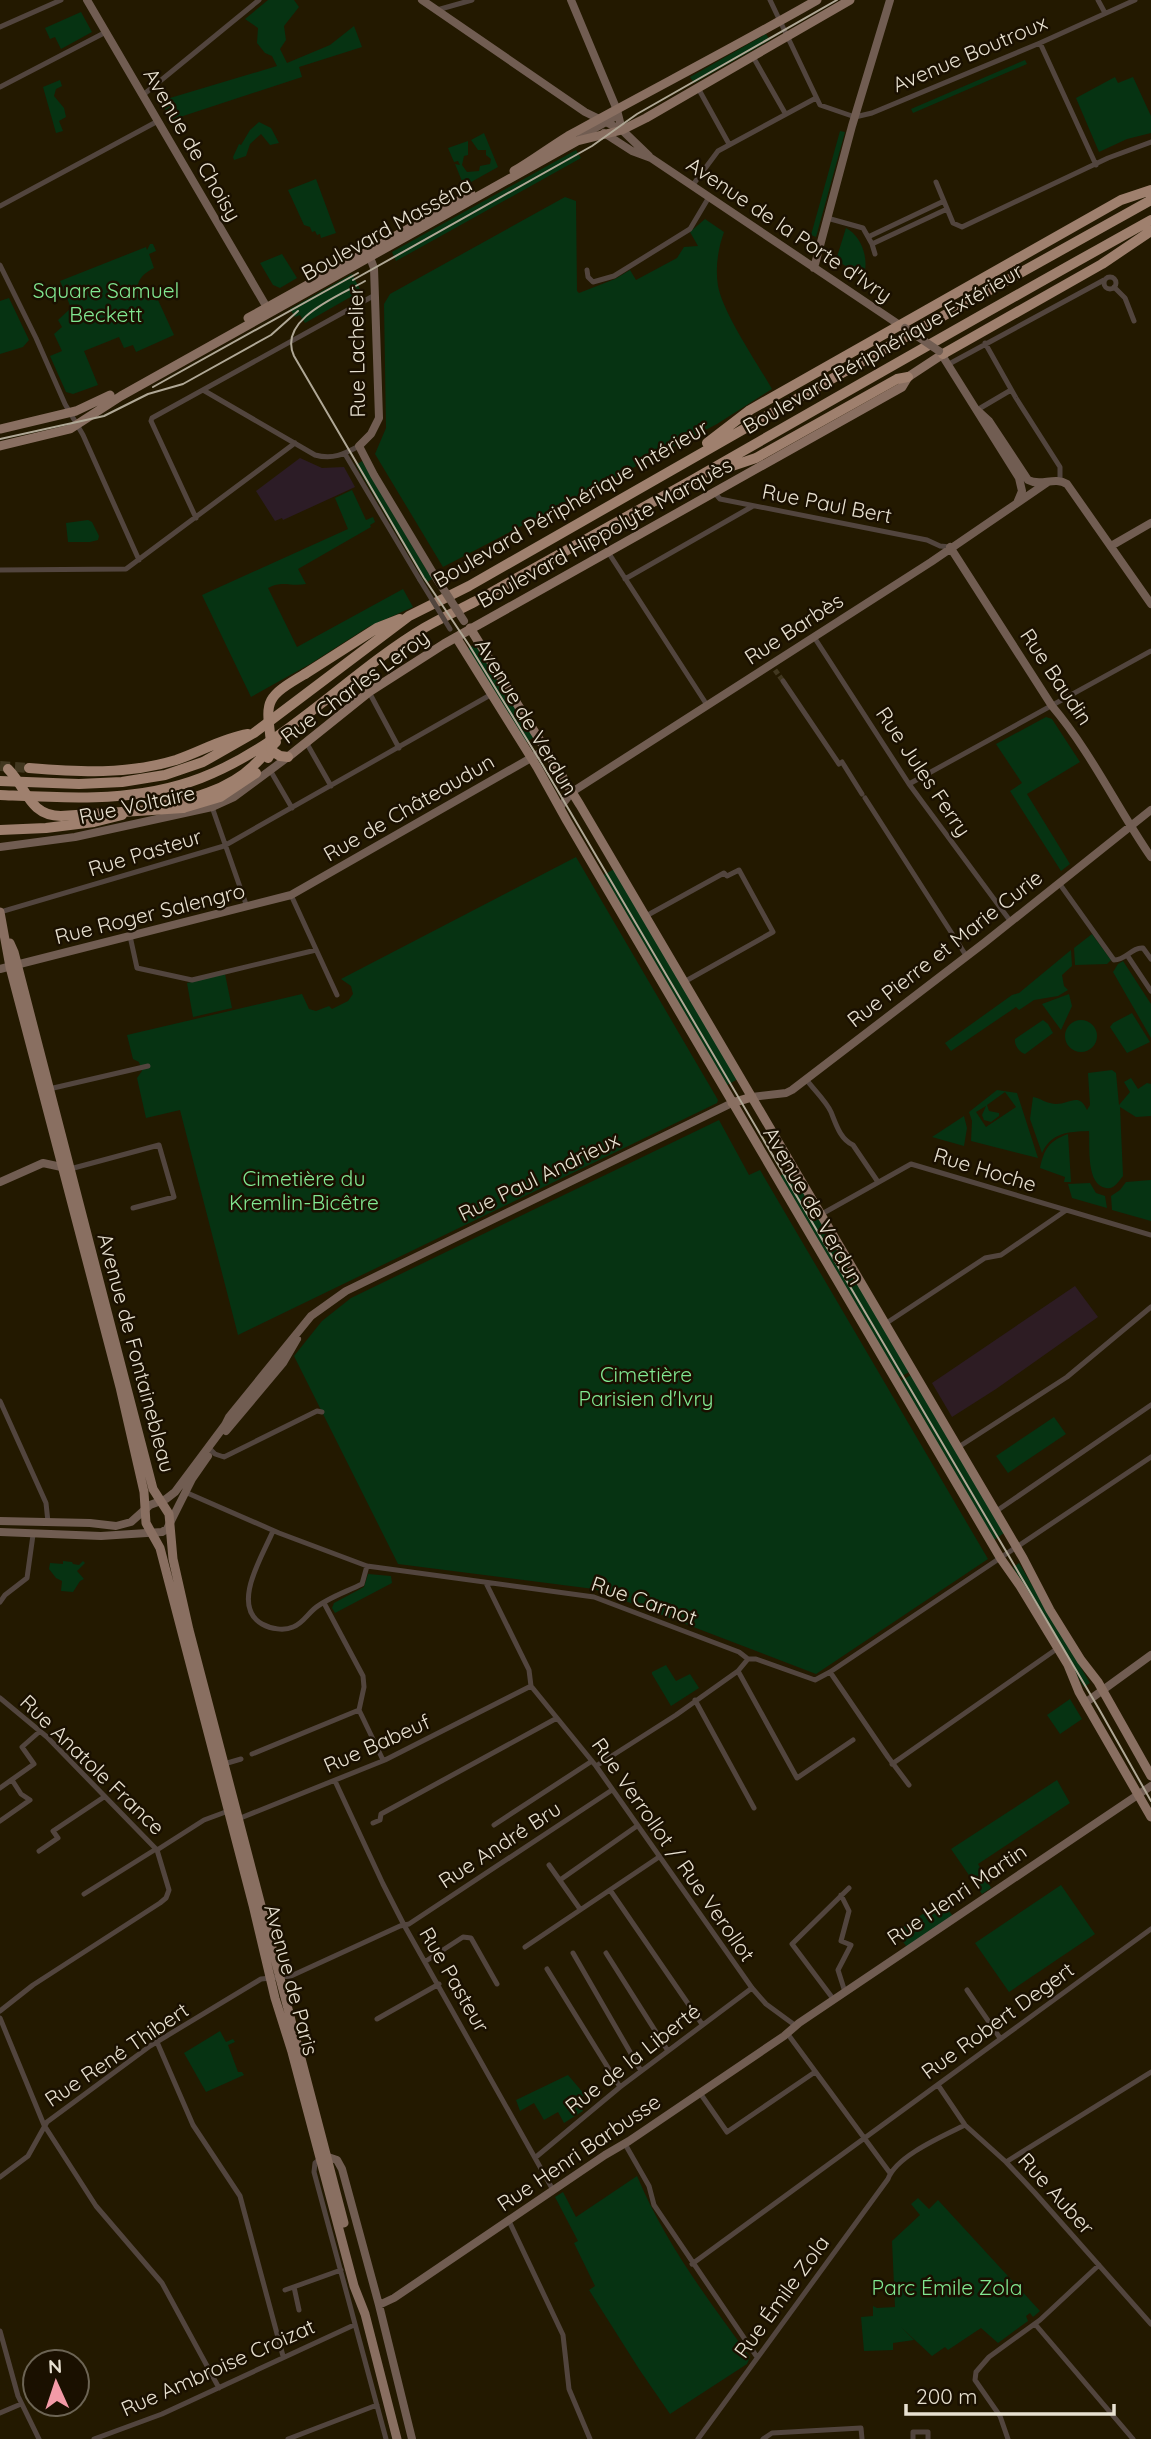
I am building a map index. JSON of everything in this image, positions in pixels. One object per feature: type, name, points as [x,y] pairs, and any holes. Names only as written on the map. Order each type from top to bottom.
[{"type":"highway","points":[[680,464],[750,410],[1121,200],[1151,190]]},
{"type":"highway","name":"Boulevard Périphérique Intérieur","points":[[0,781],[100,783],[164,775],[203,762],[254,733],[410,616],[469,586],[680,464],[1151,200]]},
{"type":"highway","name":"Boulevard Périphérique Extérieur","points":[[0,794],[96,798],[155,791],[191,782],[219,770],[286,730],[356,674],[425,628],[1151,220]]},
{"type":"highway","points":[[943,356],[1102,264],[1151,231]]},
{"type":"highway","points":[[694,479],[756,458],[897,379],[908,377]]},
{"type":"highway","points":[[4,766],[44,815],[183,808],[212,800],[228,793],[259,770],[272,751],[268,711],[272,696],[376,628],[410,616]]},
{"type":"highway","points":[[0,830],[94,822],[195,798],[219,789],[252,768],[286,730]]},
{"type":"highway","points":[[29,768],[122,771],[173,761],[233,736],[254,733]]},
{"type":"highway","points":[[272,751],[288,757]]},
{"type":"main road","name":"Avenue de Choisy","points":[[87,0],[268,311]]},
{"type":"main road","name":"Avenue de la Porte d'Ivry","points":[[422,0],[585,112],[622,130],[651,158],[943,356]]},
{"type":"main road","points":[[571,0],[622,130]]},
{"type":"main road","name":"Boulevard Masséna","points":[[369,255],[520,167],[554,144],[603,121],[817,0]]},
{"type":"main road","name":"Boulevard Masséna","points":[[0,429],[69,413],[103,399],[579,140],[622,130],[850,0]]},
{"type":"main road","points":[[814,268],[888,2]]},
{"type":"main road","points":[[579,140],[603,121]]},
{"type":"main road","name":"Avenue de la Porte d'Ivry","points":[[604,134],[632,151],[651,158]]},
{"type":"main road","name":"Rue Lachelier","points":[[359,446],[372,434],[379,418],[374,268],[369,255]]},
{"type":"main road","name":"Boulevard Masséna","points":[[0,446],[78,426],[97,409],[268,311]]},
{"type":"main road","points":[[943,356],[1019,478],[1022,491],[1017,503]]},
{"type":"main road","name":"Boulevard Hippolyte Marquès","points":[[460,630],[902,387],[908,377],[943,356]]},
{"type":"main road","points":[[977,410],[989,421],[1028,480],[1034,483],[1060,480],[1068,486],[1151,604]]},
{"type":"main road","points":[[359,446],[433,573],[460,630]]},
{"type":"main road","name":"Rue Barbès","points":[[560,807],[572,792],[707,705],[773,667],[814,636],[1048,482]]},
{"type":"main road","points":[[1111,546],[1151,523]]},
{"type":"main road","name":"Rue Baudin","points":[[950,547],[1052,706],[1076,738],[1151,858]]},
{"type":"main road","name":"Rue Charles Leroy","points":[[270,770],[369,692],[460,630]]},
{"type":"main road","name":"Avenue de Verdun","points":[[460,630],[492,694],[732,1103],[1001,1559],[1058,1648],[1085,1703],[1151,1817]]},
{"type":"main road","name":"Avenue de Verdun","points":[[460,630],[572,792],[1017,1548],[1050,1610],[1103,1691],[1151,1776]]},
{"type":"main road","name":"Rue de Châteaudun","points":[[290,895],[545,750]]},
{"type":"main road","name":"Rue Voltaire","points":[[0,847],[75,837],[212,807],[234,797],[270,770]]},
{"type":"main road","name":"Rue Pierre et Marie Curie","points":[[752,1097],[786,1093],[806,1079],[967,957],[1151,810]]},
{"type":"main road","name":"Rue Roger Salengro","points":[[9,967],[290,895]]},
{"type":"main road","name":"Avenue de Fontainebleau","points":[[0,912],[6,935],[9,967],[153,1489],[171,1521],[173,1559],[223,1764],[231,1809]]},
{"type":"main road","name":"Avenue de Fontainebleau","points":[[9,967],[49,1089],[144,1492],[146,1523],[160,1548],[235,1820]]},
{"type":"main road","points":[[732,1103],[752,1097]]},
{"type":"main road","name":"Rue Paul Andrieux","points":[[210,1449],[229,1417],[311,1316],[320,1310],[361,1283],[732,1103]]},
{"type":"main road","points":[[0,1182],[43,1163],[66,1168]]},
{"type":"main road","points":[[0,1521],[74,1522],[116,1526],[131,1522],[175,1492],[210,1449]]},
{"type":"main road","points":[[0,1530],[33,1535],[101,1536],[165,1531],[210,1449]]},
{"type":"main road","points":[[0,1530],[26,1529],[48,1521]]},
{"type":"main road","points":[[33,1535],[46,1527],[66,1527],[74,1522]]},
{"type":"main road","points":[[1085,1703],[1151,1655]]},
{"type":"main road","name":"Rue Henri Martin","points":[[796,2026],[832,1997],[1151,1786]]},
{"type":"main road","name":"Avenue de Paris","points":[[235,1820],[270,1977],[374,2326],[403,2439]]},
{"type":"main road","name":"Avenue de Paris","points":[[235,1820],[281,1978],[354,2286],[370,2332],[397,2439]]},
{"type":"main road","name":"Rue Henri Barbusse","points":[[380,2305],[625,2144],[796,2026]]},
{"type":"main road","name":"Avenue de Paris","points":[[324,2158],[337,2160],[342,2169],[380,2305],[412,2439]]},
{"type":"street","points":[[0,27],[61,0]]},
{"type":"street","points":[[143,95],[259,0]]},
{"type":"street","points":[[437,10],[472,0]]},
{"type":"street","points":[[770,0],[816,98],[824,108],[855,117]]},
{"type":"street","points":[[1098,0],[1105,13]]},
{"type":"street","name":"Avenue Boutroux","points":[[855,117],[872,113],[1040,43],[1135,0]]},
{"type":"street","points":[[0,87],[106,32]]},
{"type":"street","points":[[1040,43],[1096,165]]},
{"type":"street","points":[[752,55],[785,114]]},
{"type":"street","points":[[698,89],[729,144]]},
{"type":"street","points":[[692,186],[718,151],[816,98]]},
{"type":"street","points":[[0,206],[158,121]]},
{"type":"street","points":[[936,182],[953,223],[961,227],[1127,150],[1151,142]]},
{"type":"street","points":[[587,270],[589,279],[593,282],[614,276],[690,229],[709,197]]},
{"type":"street","points":[[868,236],[944,201]]},
{"type":"street","points":[[872,244],[947,209]]},
{"type":"street","points":[[827,218],[863,228],[875,254]]},
{"type":"street","points":[[0,265],[139,560]]},
{"type":"street","points":[[943,356],[985,343],[1107,278],[1113,278],[1115,281],[1114,287],[1125,298],[1134,321]]},
{"type":"street","points":[[196,517],[151,421],[152,418],[375,295]]},
{"type":"street","points":[[985,343],[1060,467],[1060,480]]},
{"type":"street","points":[[203,390],[320,456],[335,457],[359,446]]},
{"type":"street","points":[[977,410],[1011,390]]},
{"type":"street","points":[[0,570],[122,570],[295,443]]},
{"type":"street","points":[[345,454],[420,580],[460,630]]},
{"type":"street","name":"Rue Paul Bert","points":[[713,492],[720,499],[927,540],[950,547]]},
{"type":"street","points":[[625,579],[753,506]]},
{"type":"street","points":[[607,551],[707,705]]},
{"type":"street","name":"Rue Jules Ferry","points":[[814,636],[909,784],[1011,922]]},
{"type":"street","points":[[909,784],[1151,651]]},
{"type":"street","points":[[783,681],[839,764],[842,762],[967,957]]},
{"type":"street","points":[[369,692],[399,748]]},
{"type":"street","name":"Rue Pasteur","points":[[0,912],[224,846],[492,694]]},
{"type":"street","points":[[306,742],[331,786]]},
{"type":"street","points":[[270,770],[292,808]]},
{"type":"street","points":[[212,807],[247,907]]},
{"type":"street","points":[[646,916],[724,873],[727,876],[739,870],[773,932],[684,982]]},
{"type":"street","points":[[1059,883],[1112,957],[1118,960],[1139,947],[1143,948],[1151,959]]},
{"type":"street","points":[[290,895],[337,995]]},
{"type":"street","points":[[130,936],[137,968],[191,980],[316,950]]},
{"type":"street","points":[[1127,955],[1151,990]]},
{"type":"street","points":[[49,1089],[148,1066]]},
{"type":"street","points":[[806,1079],[831,1112],[832,1120],[847,1142],[853,1145],[878,1182]]},
{"type":"street","points":[[66,1168],[159,1145],[174,1197],[133,1208]]},
{"type":"street","name":"Rue Hoche","points":[[820,1215],[911,1164],[1151,1235]]},
{"type":"street","points":[[885,1324],[985,1258],[1001,1255],[1065,1211]]},
{"type":"street","points":[[957,1448],[1067,1377],[1151,1307]]},
{"type":"street","points":[[0,1401],[46,1503],[48,1521]]},
{"type":"street","points":[[995,1512],[1151,1405]]},
{"type":"street","points":[[210,1449],[224,1457],[317,1411],[322,1412]]},
{"type":"street","points":[[909,1785],[830,1672],[1151,1457]]},
{"type":"street","name":"Rue Carnot","points":[[185,1492],[273,1531],[367,1566],[597,1598],[739,1652],[748,1660],[756,1659],[816,1680],[830,1672]]},
{"type":"street","points":[[273,1531],[247,1595],[254,1618],[265,1626],[294,1627],[324,1603],[362,1584],[367,1566]]},
{"type":"street","points":[[0,1602],[27,1578],[33,1535]]},
{"type":"street","points":[[486,1583],[529,1670],[531,1686]]},
{"type":"street","points":[[324,1603],[363,1676],[363,1694],[359,1710],[383,1760]]},
{"type":"street","points":[[892,1764],[1058,1648]]},
{"type":"street","points":[[494,1825],[676,1715],[738,1671],[748,1660]]},
{"type":"street","points":[[738,1671],[797,1778],[853,1740]]},
{"type":"street","name":"Rue Verrollot / Rue Verollot","points":[[531,1686],[594,1764],[752,1988],[766,2004],[796,2026]]},
{"type":"street","name":"Rue Babeuf","points":[[235,1820],[383,1760],[531,1686]]},
{"type":"street","name":"Rue Anatole France","points":[[0,1698],[39,1732],[156,1849],[204,1820],[231,1809]]},
{"type":"street","points":[[695,1700],[754,1808]]},
{"type":"street","points":[[252,1754],[359,1710]]},
{"type":"street","points":[[373,1823],[380,1820],[381,1814],[557,1718]]},
{"type":"street","points":[[0,1788],[34,1764],[22,1747],[39,1732]]},
{"type":"street","points":[[223,1764],[241,1759]]},
{"type":"street","points":[[0,1821],[30,1800],[21,1794],[12,1780]]},
{"type":"street","name":"Rue Pasteur","points":[[335,1781],[404,1925],[554,2190]]},
{"type":"street","name":"Rue André Bru","points":[[281,1978],[291,1976],[404,1925],[612,1790]]},
{"type":"street","points":[[39,1851],[58,1838],[53,1831],[104,1797]]},
{"type":"street","points":[[560,1880],[637,1826]]},
{"type":"street","points":[[0,2011],[33,1985],[85,1954],[166,1898],[169,1890],[156,1849],[85,1894]]},
{"type":"street","points":[[525,1947],[659,1857]]},
{"type":"street","points":[[549,1865],[580,1909]]},
{"type":"street","points":[[832,1997],[792,1944],[849,1888]]},
{"type":"street","points":[[610,1890],[702,2024]]},
{"type":"street","points":[[841,1895],[849,1912],[841,1941],[850,1945],[838,1970],[844,1989]]},
{"type":"street","name":"Rue Robert Degert","points":[[692,2264],[1151,1929]]},
{"type":"street","points":[[426,1961],[463,1937],[471,1938],[497,1984]]},
{"type":"street","points":[[573,1952],[641,2071]]},
{"type":"street","points":[[606,1953],[668,2051]]},
{"type":"street","points":[[547,1969],[620,2087]]},
{"type":"street","points":[[270,1977],[281,1978]]},
{"type":"street","name":"Rue René Thibert","points":[[0,2177],[28,2156],[44,2125],[157,2042],[256,1982],[270,1977]]},
{"type":"street","points":[[377,2019],[439,1984]]},
{"type":"street","name":"Rue de la Liberté","points":[[536,2157],[620,2087],[752,1988]]},
{"type":"street","points":[[967,1990],[1000,2038]]},
{"type":"street","points":[[0,2018],[44,2125],[96,2206],[162,2283],[219,2388]]},
{"type":"street","points":[[788,2033],[890,2172],[909,2156],[965,2124]]},
{"type":"street","points":[[157,2042],[193,2125],[240,2196],[283,2356]]},
{"type":"street","points":[[700,2093],[727,2132],[816,2072]]},
{"type":"street","points":[[1006,2162],[1151,2072]]},
{"type":"street","name":"Rue Auber","points":[[938,2085],[965,2124],[1006,2162],[1151,2324]]},
{"type":"street","points":[[625,2144],[649,2186],[654,2205],[757,2357]]},
{"type":"street","name":"Avenue de Paris","points":[[324,2158],[315,2163],[314,2172],[386,2439]]},
{"type":"street","name":"Rue Émile Zola","points":[[698,2439],[888,2179],[890,2172]]},
{"type":"street","points":[[509,2221],[563,2335],[569,2389],[590,2439]]},
{"type":"street","points":[[1008,2439],[1000,2416],[975,2380],[975,2375],[989,2357],[1035,2324],[1099,2265]]},
{"type":"street","points":[[285,2290],[341,2270]]},
{"type":"street","points":[[293,2287],[299,2310]]},
{"type":"street","points":[[1035,2324],[1133,2439]]},
{"type":"street","name":"Rue Ambroise Croizat","points":[[94,2439],[162,2414],[354,2325]]},
{"type":"street","points":[[0,2331],[21,2404],[0,2413]]},
{"type":"street","points":[[288,2439],[377,2405]]},
{"type":"street","points":[[28,2418],[39,2439]]},
{"type":"street","points":[[763,2439],[772,2433],[861,2428],[862,2439]]},
{"type":"street","points":[[913,2439],[913,2432],[928,2432],[928,2439]]},
{"type":"shaded area","points":[[300,458],[322,468],[344,467],[355,487],[283,520],[282,518],[275,521],[256,491]]},
{"type":"shaded area","points":[[1075,1286],[1098,1317],[952,1417],[932,1383]]},
{"type":"green space","points":[[268,0],[294,0],[299,7],[284,26],[286,40],[280,49],[287,63],[330,45],[354,26],[362,47],[299,67],[302,77],[171,120],[160,101],[277,66],[272,56],[265,53],[257,43],[258,28],[245,19]]},
{"type":"green space","points":[[81,12],[92,32],[61,49],[55,37],[50,39],[45,28]]},
{"type":"green space","points":[[766,34],[770,40],[694,83],[690,77]]},
{"type":"green space","points":[[1025,60],[1027,64],[913,113],[911,109]]},
{"type":"green space","points":[[1115,77],[1118,83],[1133,77],[1151,116],[1151,133],[1127,139],[1099,152],[1076,98]]},
{"type":"green space","points":[[60,80],[62,86],[56,89],[54,96],[64,108],[66,117],[59,121],[63,131],[56,133],[43,87]]},
{"type":"green space","points":[[259,122],[271,128],[279,143],[270,145],[261,134],[250,144],[246,156],[234,160],[239,144],[241,145],[250,130]]},
{"type":"green space","points":[[840,131],[845,132],[816,237],[811,235]]},
{"type":"green space","points":[[484,133],[498,167],[464,186],[455,164],[460,165],[458,161],[454,162],[448,148],[468,141],[468,155],[464,156],[462,165],[467,172],[479,171],[480,166],[490,164],[491,159],[486,155],[486,150],[478,150],[471,140]]},
{"type":"green space","points":[[576,150],[581,158],[396,261],[392,252]]},
{"type":"green space","points":[[316,179],[336,233],[321,238],[320,234],[317,235],[304,225],[288,190]]},
{"type":"green space","points":[[565,197],[576,201],[579,293],[630,270],[636,280],[677,258],[684,247],[698,246],[690,232],[705,219],[724,232],[717,265],[721,297],[733,324],[772,389],[717,424],[443,567],[375,454],[386,428],[384,304],[390,294]]},
{"type":"green space","points":[[846,228],[856,237],[863,250],[866,264],[863,277],[836,260]]},
{"type":"green space","name":"Square Samuel Beckett","points":[[150,244],[153,244],[156,251],[149,254],[154,268],[141,278],[139,291],[148,300],[158,300],[174,335],[136,352],[133,345],[124,348],[119,337],[84,351],[98,385],[73,394],[66,392],[50,356],[62,351],[54,334],[62,327],[58,320],[71,308],[60,281],[146,247],[147,250]]},
{"type":"green space","points":[[282,254],[297,278],[280,288],[273,285],[260,263]]},
{"type":"green space","points":[[352,274],[361,291],[305,323],[300,315],[295,317],[290,309]]},
{"type":"green space","points":[[9,298],[29,340],[23,347],[0,354],[0,301]]},
{"type":"green space","points":[[362,461],[432,579],[426,583],[356,465]]},
{"type":"green space","points":[[352,490],[366,520],[373,517],[375,522],[371,527],[298,569],[306,584],[278,584],[268,588],[297,647],[403,589],[413,607],[368,627],[251,697],[202,595],[348,529],[335,498]]},
{"type":"green space","points":[[88,520],[92,522],[99,536],[98,540],[68,542],[66,523]]},
{"type":"green space","points":[[477,643],[534,737],[525,743],[467,649]]},
{"type":"green space","points":[[1046,717],[1052,719],[1080,762],[1027,794],[1070,864],[1061,871],[1010,791],[1022,783],[996,744]]},
{"type":"green space","name":"Cimetière du Kremlin-Bicêtre","points":[[576,857],[718,1100],[717,1103],[238,1335],[180,1110],[146,1118],[137,1078],[142,1071],[139,1062],[133,1059],[127,1035],[302,994],[309,1009],[316,1011],[329,1006],[332,1009],[348,1001],[353,994],[351,986],[341,979]]},
{"type":"green space","points":[[614,869],[738,1079],[727,1085],[602,876]]},
{"type":"green space","points":[[1092,934],[1111,960],[1107,964],[1075,965],[1074,948]]},
{"type":"green space","points":[[1071,950],[1072,966],[1062,975],[1064,986],[1068,990],[1058,996],[1034,1000],[1019,1010],[1016,1007],[951,1051],[945,1043],[1012,995],[1019,993]]},
{"type":"green space","points":[[1123,961],[1151,1004],[1151,1038],[1113,972]]},
{"type":"green space","points":[[225,974],[232,1008],[193,1017],[187,983]]},
{"type":"green space","points":[[1069,994],[1072,1006],[1061,1030],[1042,1004]]},
{"type":"green space","points":[[1132,1013],[1150,1042],[1127,1053],[1110,1027]]},
{"type":"green space","points":[[1043,1020],[1053,1033],[1023,1053],[1016,1046],[1015,1039]]},
{"type":"green space","points":[[1081,1020],[1092,1025],[1097,1036],[1092,1047],[1081,1052],[1070,1047],[1065,1036],[1070,1025]]},
{"type":"green space","points":[[1112,1070],[1116,1073],[1119,1105],[1130,1092],[1124,1082],[1131,1078],[1138,1089],[1147,1083],[1151,1084],[1151,1116],[1136,1117],[1120,1107],[1123,1176],[1116,1185],[1106,1188],[1095,1180],[1092,1173],[1089,1131],[1061,1134],[1046,1146],[1042,1153],[1030,1119],[1033,1097],[1056,1104],[1076,1100],[1084,1104],[1087,1110],[1090,1105],[1088,1073]]},
{"type":"green space","points":[[997,1090],[1017,1093],[1038,1158],[971,1141],[972,1121],[969,1112]],"holes":[[[1005,1092],[1016,1107],[986,1127],[976,1112],[986,1106],[982,1115],[984,1120],[991,1122],[999,1113],[989,1111],[987,1105]]]},
{"type":"green space","points":[[964,1116],[967,1128],[964,1146],[932,1137]]},
{"type":"green space","name":"Cimetière Parisien d'Ivry","points":[[719,1120],[749,1175],[760,1170],[988,1559],[816,1674],[594,1589],[398,1564],[294,1356],[322,1321],[351,1298]]},
{"type":"green space","points":[[1068,1134],[1071,1182],[1064,1182],[1065,1177],[1040,1168],[1048,1146]]},
{"type":"green space","points":[[791,1170],[909,1372],[897,1379],[778,1177]]},
{"type":"green space","points":[[1151,1180],[1151,1221],[1112,1210],[1111,1196],[1126,1182]]},
{"type":"green space","points":[[1090,1183],[1096,1193],[1105,1196],[1107,1208],[1072,1198],[1068,1184]]},
{"type":"green space","points":[[911,1375],[1004,1533],[994,1540],[899,1382]]},
{"type":"green space","points":[[1054,1417],[1066,1434],[1008,1473],[996,1456]]},
{"type":"green space","points":[[63,1561],[79,1565],[83,1561],[85,1563],[77,1571],[84,1579],[73,1592],[61,1591],[62,1581],[49,1569],[50,1563],[63,1564]]},
{"type":"green space","points":[[1019,1563],[1090,1683],[1084,1687],[1013,1567]]},
{"type":"green space","points":[[368,1574],[391,1576],[392,1583],[335,1613],[332,1608],[334,1603],[364,1587]]},
{"type":"green space","points":[[666,1665],[676,1681],[690,1674],[699,1688],[671,1706],[652,1674]]},
{"type":"green space","points":[[1070,1699],[1082,1719],[1060,1734],[1047,1715]]},
{"type":"green space","points":[[1057,1780],[1070,1803],[978,1864],[991,1888],[982,1894],[951,1849]]},
{"type":"green space","points":[[1061,1885],[1095,1934],[1009,1992],[975,1943]]},
{"type":"green space","points":[[942,1901],[955,1919],[909,1950],[896,1932]]},
{"type":"green space","points":[[220,2031],[226,2042],[233,2039],[235,2042],[228,2045],[238,2072],[244,2075],[206,2092],[184,2053]]},
{"type":"green space","points":[[568,2075],[585,2095],[576,2097],[583,2111],[564,2123],[558,2112],[544,2120],[534,2103],[520,2111],[516,2100]]},
{"type":"green space","points":[[637,2176],[674,2247],[750,2357],[747,2364],[670,2414],[589,2290],[595,2286],[574,2243],[578,2241],[555,2197],[563,2192],[576,2217]]},
{"type":"green space","name":"Parc Émile Zola","points":[[918,2198],[929,2209],[938,2200],[1040,2311],[1033,2317],[1030,2313],[1026,2316],[1028,2321],[998,2343],[981,2328],[948,2350],[945,2347],[932,2356],[901,2327],[914,2340],[893,2343],[893,2350],[864,2351],[861,2317],[873,2316],[873,2306],[895,2307],[892,2241],[920,2215],[911,2204]]},
{"type":"tunnel","points":[[775,670],[783,681]]},
{"type":"tunnel","points":[[0,766],[29,768]]},
{"type":"tram line","points":[[353,280],[592,146],[637,114],[837,0]]},
{"type":"tram line","points":[[153,387],[358,273]]},
{"type":"tram line","points":[[365,281],[313,310],[302,320],[294,331],[291,343],[294,356],[424,578],[469,645],[542,764],[1151,1801]]},
{"type":"tram line","points":[[0,439],[104,416],[148,394],[183,384],[271,335],[298,311]]}]
